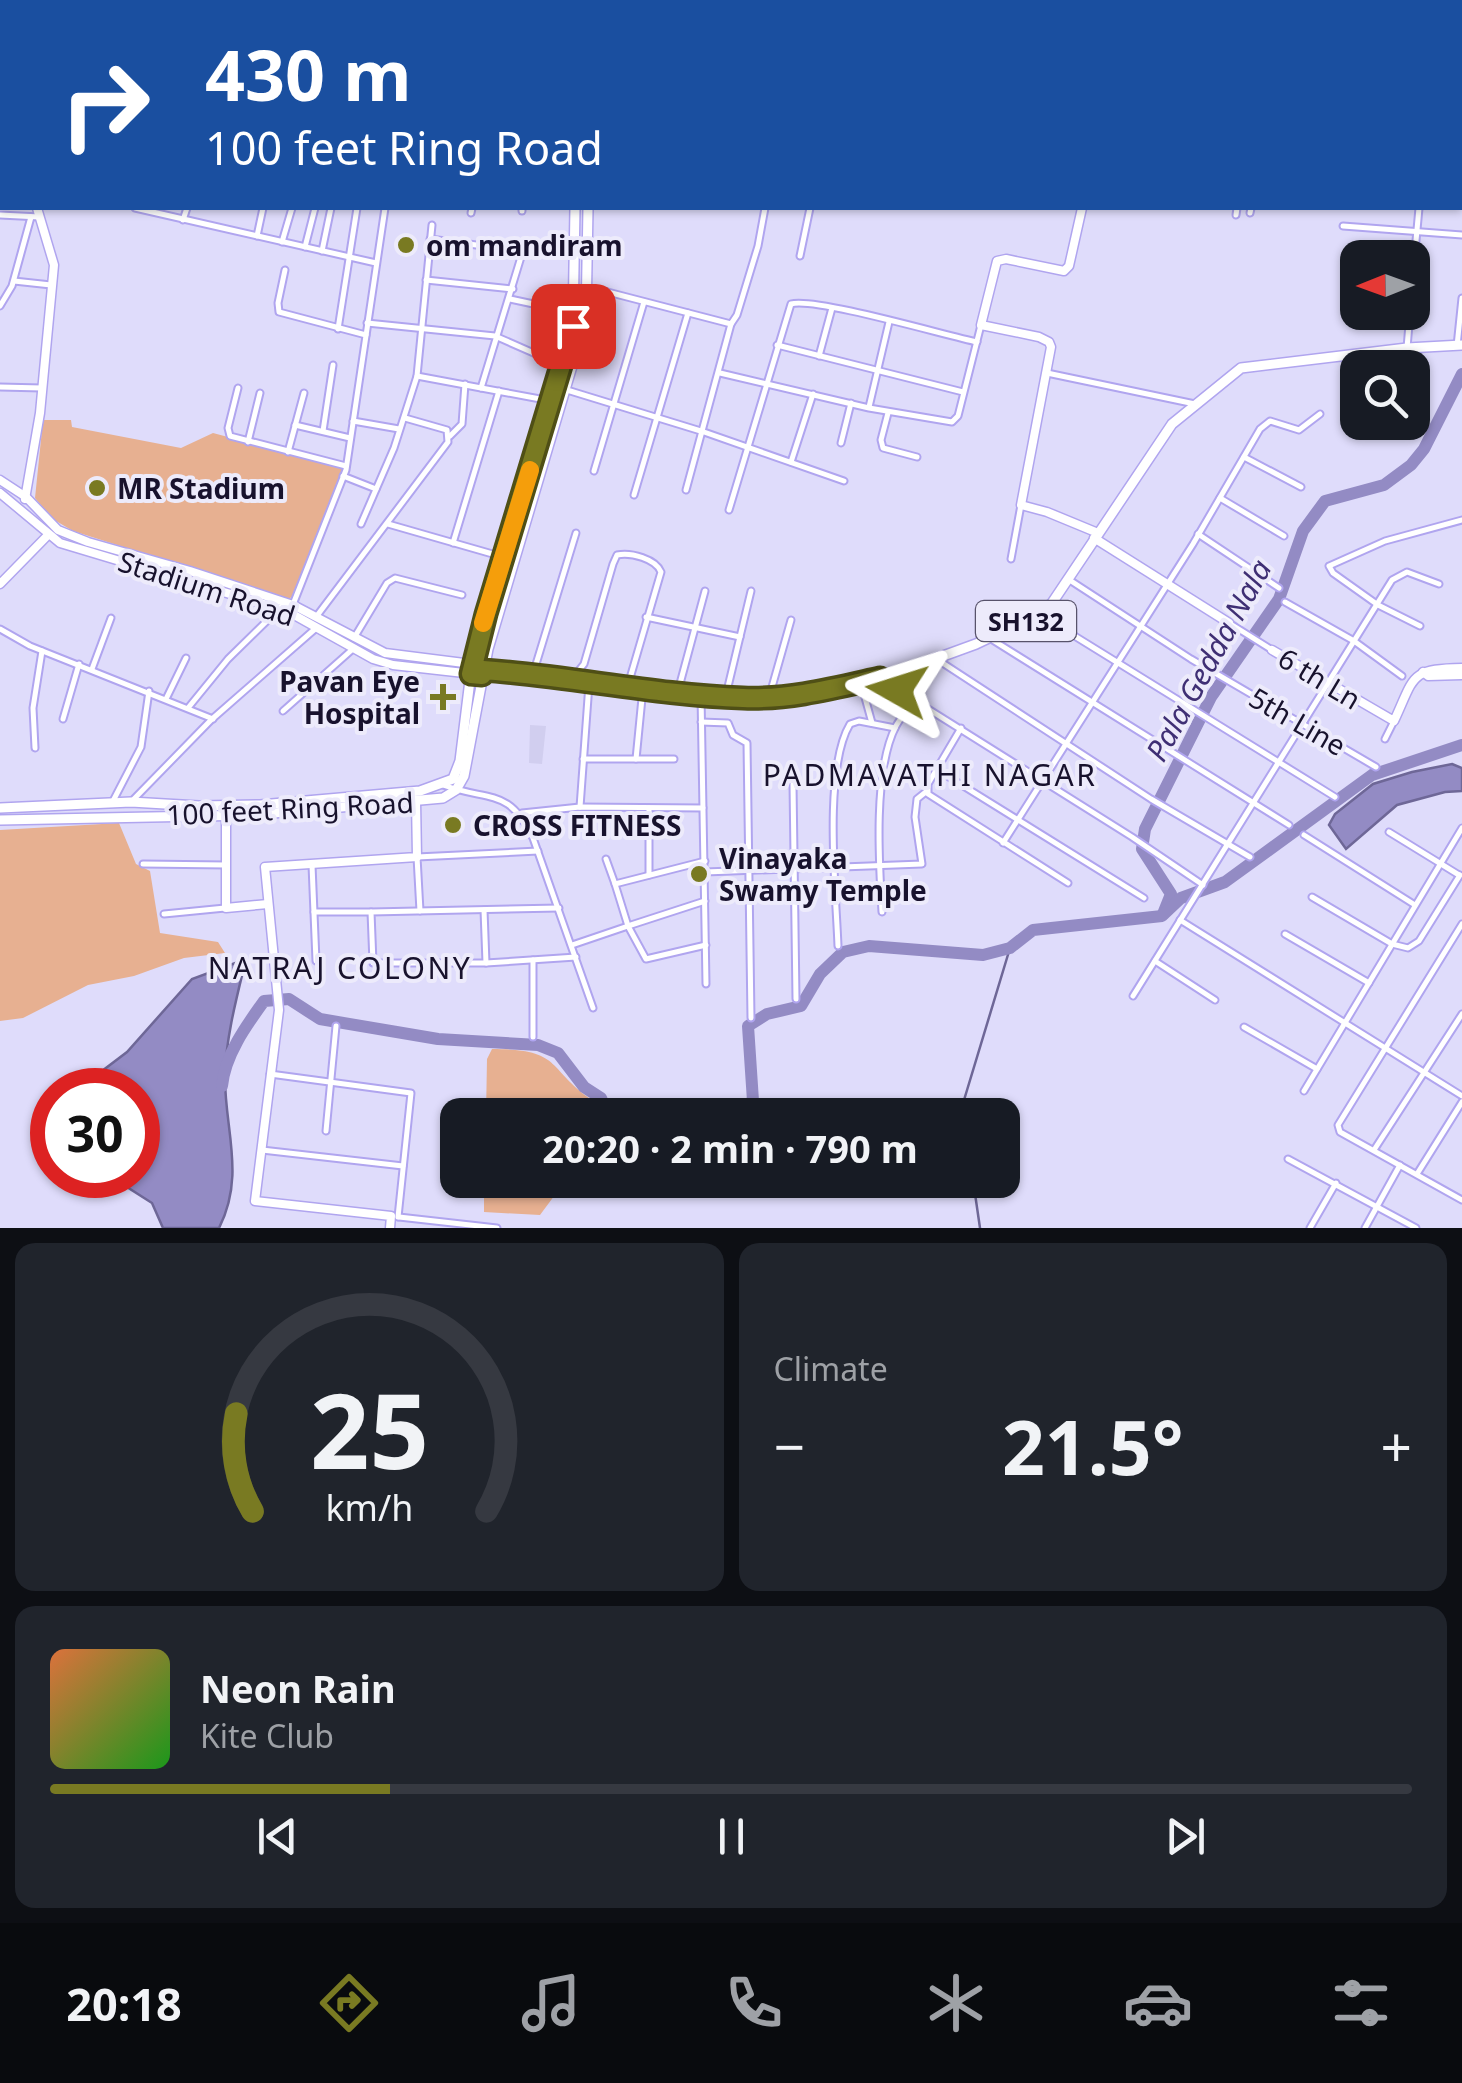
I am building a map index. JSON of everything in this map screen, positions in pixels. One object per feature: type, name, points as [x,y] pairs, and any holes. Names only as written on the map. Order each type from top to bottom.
[{"type":"main road","name":"100 feet Ring Road","points":[[0,808],[131,802],[225,811],[420,792],[453,779],[503,557],[551,401],[561,388],[574,312],[574,210]]},
{"type":"main road","name":"100 feet Ring Road","points":[[0,820],[416,801],[443,798],[456,790],[468,760],[479,670],[561,388],[586,318],[588,210]]},
{"type":"main road","name":"SH132","points":[[479,670],[725,697],[770,697],[880,678],[990,638],[1039,614],[1052,603],[1172,424],[1242,368],[1407,348],[1459,346]]},
{"type":"street","points":[[146,210],[376,264]]},
{"type":"street","points":[[183,220],[186,210]]},
{"type":"street","points":[[257,236],[262,210]]},
{"type":"street","points":[[282,242],[291,210]]},
{"type":"street","points":[[305,247],[314,210]]},
{"type":"street","points":[[322,251],[332,210]]},
{"type":"street","points":[[338,329],[357,210]]},
{"type":"street","points":[[384,210],[344,476],[291,609],[354,643],[386,653],[479,670]]},
{"type":"street","points":[[686,490],[731,324],[758,246],[764,210]]},
{"type":"street","points":[[800,256],[810,210]]},
{"type":"street","points":[[720,373],[868,408],[952,422],[958,416],[997,261],[1006,259],[1066,270],[1081,210]]},
{"type":"street","points":[[1416,240],[1419,210]]},
{"type":"street","points":[[0,214],[36,214]]},
{"type":"street","points":[[0,306],[14,281],[36,214]]},
{"type":"street","points":[[22,508],[42,388],[54,265],[36,214]]},
{"type":"street","points":[[361,524],[417,376],[432,225]]},
{"type":"street","points":[[1344,226],[1462,236]]},
{"type":"street","points":[[430,240],[515,250],[520,254],[522,263],[481,388]]},
{"type":"street","points":[[285,270],[279,312],[366,335]]},
{"type":"street","points":[[426,280],[514,289]]},
{"type":"street","points":[[14,281],[52,285]]},
{"type":"street","points":[[588,292],[600,290],[731,324]]},
{"type":"street","points":[[510,298],[574,312]]},
{"type":"street","points":[[1459,346],[1462,298]]},
{"type":"street","points":[[594,471],[644,302]]},
{"type":"street","points":[[730,510],[791,304],[802,302],[832,308],[977,342]]},
{"type":"street","points":[[819,356],[832,308]]},
{"type":"street","points":[[634,495],[688,313]]},
{"type":"street","points":[[868,408],[889,322]]},
{"type":"street","points":[[368,324],[495,336],[562,365]]},
{"type":"street","points":[[982,325],[1049,342],[1011,559]]},
{"type":"street","points":[[1407,348],[1408,330]]},
{"type":"street","points":[[777,345],[964,392]]},
{"type":"street","points":[[323,432],[333,365]]},
{"type":"street","points":[[1046,373],[1197,404]]},
{"type":"street","points":[[417,376],[551,401]]},
{"type":"street","points":[[131,802],[317,622],[462,424],[465,384]]},
{"type":"street","points":[[0,387],[42,388]]},
{"type":"street","points":[[238,388],[230,436],[346,466]]},
{"type":"street","points":[[561,388],[844,481]]},
{"type":"street","points":[[453,543],[499,391]]},
{"type":"street","points":[[288,452],[304,393]]},
{"type":"street","points":[[248,442],[260,394]]},
{"type":"street","points":[[791,462],[813,394]]},
{"type":"street","points":[[841,443],[851,404]]},
{"type":"street","points":[[888,412],[883,448],[917,457]]},
{"type":"street","points":[[1003,843],[1168,584],[1260,429],[1268,422],[1299,430],[1320,414]]},
{"type":"street","points":[[404,417],[440,426],[450,436]]},
{"type":"street","points":[[353,421],[400,429]]},
{"type":"street","points":[[295,425],[350,438]]},
{"type":"street","points":[[1244,457],[1300,487]]},
{"type":"street","points":[[344,476],[376,489]]},
{"type":"street","name":"Stadium Road","points":[[0,480],[26,497],[55,528],[88,542],[190,571],[291,609]]},
{"type":"street","name":"Stadium Road","points":[[0,492],[60,543],[291,609]]},
{"type":"street","points":[[1220,498],[1284,536]]},
{"type":"street","name":"6 th Ln","points":[[1021,505],[1048,512],[1096,536],[1329,686],[1394,720]]},
{"type":"street","points":[[1420,626],[1378,605],[1328,568],[1385,542],[1462,520]]},
{"type":"street","points":[[388,524],[503,557]]},
{"type":"street","points":[[0,584],[55,528]]},
{"type":"street","points":[[533,674],[576,533]]},
{"type":"street","points":[[1198,534],[1280,588]]},
{"type":"street","points":[[572,678],[584,664],[618,555],[642,559],[660,569],[628,686]]},
{"type":"street","points":[[1133,996],[1354,641],[1400,574],[1416,573],[1438,584]]},
{"type":"street","points":[[283,712],[354,643],[387,583],[395,578],[462,595]]},
{"type":"street","name":"5th Line","points":[[1068,579],[1376,767]]},
{"type":"street","points":[[678,692],[704,591]]},
{"type":"street","points":[[725,697],[751,591]]},
{"type":"street","points":[[1285,602],[1354,641],[1402,676]]},
{"type":"street","points":[[188,708],[228,659],[280,608]]},
{"type":"street","points":[[1039,614],[1335,797]]},
{"type":"street","points":[[646,617],[740,637]]},
{"type":"street","points":[[92,670],[111,618]]},
{"type":"street","points":[[770,697],[792,620]]},
{"type":"street","points":[[0,629],[213,719]]},
{"type":"street","points":[[990,638],[1289,826]]},
{"type":"street","points":[[35,748],[34,708],[42,650]]},
{"type":"street","points":[[166,699],[186,658]]},
{"type":"street","points":[[936,658],[1151,798],[1250,857]]},
{"type":"street","points":[[63,719],[79,664]]},
{"type":"street","points":[[1386,739],[1415,676],[1422,672],[1428,676],[1462,672]]},
{"type":"street","points":[[880,678],[1203,886]]},
{"type":"street","points":[[580,807],[589,680]]},
{"type":"street","points":[[860,682],[872,723]]},
{"type":"street","points":[[636,759],[643,687]]},
{"type":"street","points":[[111,804],[141,747],[149,691]]},
{"type":"street","points":[[701,695],[706,984]]},
{"type":"street","points":[[882,912],[880,802],[894,728],[914,700]]},
{"type":"street","points":[[838,946],[838,762],[848,726],[859,721],[894,728]]},
{"type":"street","points":[[702,722],[728,723],[733,736],[747,743],[751,1018]]},
{"type":"street","points":[[705,872],[922,864],[915,817],[917,799],[927,791],[960,728]]},
{"type":"street","points":[[583,759],[674,760]]},
{"type":"street","points":[[936,769],[1144,898]]},
{"type":"street","points":[[793,784],[796,998]]},
{"type":"street","points":[[443,786],[494,797],[522,813],[593,1008]]},
{"type":"street","points":[[927,791],[1068,883]]},
{"type":"street","points":[[416,801],[420,911]]},
{"type":"street","points":[[522,813],[580,807],[704,808]]},
{"type":"street","points":[[650,808],[650,875]]},
{"type":"street","points":[[225,811],[226,908]]},
{"type":"street","points":[[1304,1091],[1462,828]]},
{"type":"street","points":[[1312,897],[1392,944],[1403,948],[1416,946],[1461,876],[1389,832]]},
{"type":"street","points":[[1304,834],[1416,905]]},
{"type":"street","points":[[494,1228],[255,1201],[278,1010],[265,867],[538,851]]},
{"type":"street","points":[[606,859],[628,926],[641,953],[649,960],[706,945]]},
{"type":"street","points":[[615,884],[705,861]]},
{"type":"street","points":[[142,864],[226,865]]},
{"type":"street","points":[[312,864],[316,962]]},
{"type":"street","points":[[572,945],[705,901]]},
{"type":"street","points":[[164,914],[268,904]]},
{"type":"street","points":[[314,912],[559,908]]},
{"type":"street","points":[[484,910],[486,964]]},
{"type":"street","points":[[371,912],[373,962],[486,964],[576,956]]},
{"type":"street","points":[[1180,920],[1462,1099],[1417,1174]]},
{"type":"street","points":[[1462,924],[1338,1124],[1340,1132],[1460,1199],[1462,1189]]},
{"type":"street","points":[[1285,934],[1369,983]]},
{"type":"street","points":[[533,960],[533,1037]]},
{"type":"street","points":[[1155,962],[1215,1000]]},
{"type":"street","points":[[1373,1151],[1462,1014]]},
{"type":"street","points":[[326,1130],[336,1026]]},
{"type":"street","points":[[1244,1027],[1317,1069]]},
{"type":"street","points":[[270,1074],[411,1092],[404,1166],[390,1228]]},
{"type":"street","points":[[262,1150],[404,1166]]},
{"type":"street","points":[[1288,1158],[1416,1228]]},
{"type":"street","points":[[1365,1228],[1400,1165]]},
{"type":"street","points":[[1310,1228],[1336,1184]]},
{"type":"shaded area","points":[[43,420],[71,420],[72,427],[181,448],[213,433],[343,468],[292,597],[288,599],[73,531],[51,518],[35,498]]},
{"type":"shaded area","points":[[530,725],[546,726],[542,764],[529,763]]},
{"type":"shaded area","points":[[1452,764],[1462,768],[1462,791],[1397,805],[1346,849],[1329,825],[1335,814],[1373,784]]},
{"type":"shaded area","points":[[119,823],[136,864],[150,871],[160,933],[218,942],[225,953],[184,958],[134,976],[88,985],[23,1018],[0,1021],[0,830]]},
{"type":"shaded area","points":[[246,959],[226,1061],[231,1189],[219,1228],[163,1228],[152,1203],[144,1198],[160,1198],[160,1068],[106,1068],[127,1052],[192,979]]},
{"type":"shaded area","points":[[492,1049],[543,1057],[590,1098],[486,1098],[487,1059]]},
{"type":"shaded area","points":[[484,1198],[553,1198],[540,1215],[484,1212]]},
{"type":"waterway","name":"Pala Gedda Nala","points":[[1163,914],[1171,894],[1142,849],[1145,829],[1211,697],[1279,599],[1303,531],[1325,501],[1384,485],[1411,465],[1424,449],[1462,374]]},
{"type":"waterway","points":[[753,1098],[748,1026],[767,1014],[801,1006],[820,974],[843,952],[869,946],[983,955],[1010,948],[1033,930],[1162,916],[1181,898],[1225,882],[1372,775],[1462,745]]},
{"type":"waterway","points":[[965,1098],[1010,948]]},
{"type":"waterway","points":[[222,1086],[232,1052],[264,1001],[289,999],[320,1019],[438,1039],[538,1045],[558,1053],[584,1087],[601,1098]]},
{"type":"waterway","points":[[976,1198],[980,1228]]},
{"type":"slow traffic","points":[[483,623],[530,470]]},
{"type":"place","name":"om mandiram","points":[[406,245]]},
{"type":"place","name":"MR Stadium","points":[[97,488]]},
{"type":"place","name":"Pavan Eye Hospital","points":[[443,697]]},
{"type":"place","name":"CROSS FITNESS","points":[[453,825]]},
{"type":"place","name":"Vinayaka Swamy Temple","points":[[699,874]]},
{"type":"district","name":"PADMAVATHI NAGAR","points":[[930,774]]},
{"type":"district","name":"NATRAJ COLONY","points":[[340,967]]},
{"type":"route","points":[[573,326],[471,674],[482,675],[483,670],[533,674],[744,698],[818,692],[880,678],[897,690]]}]
